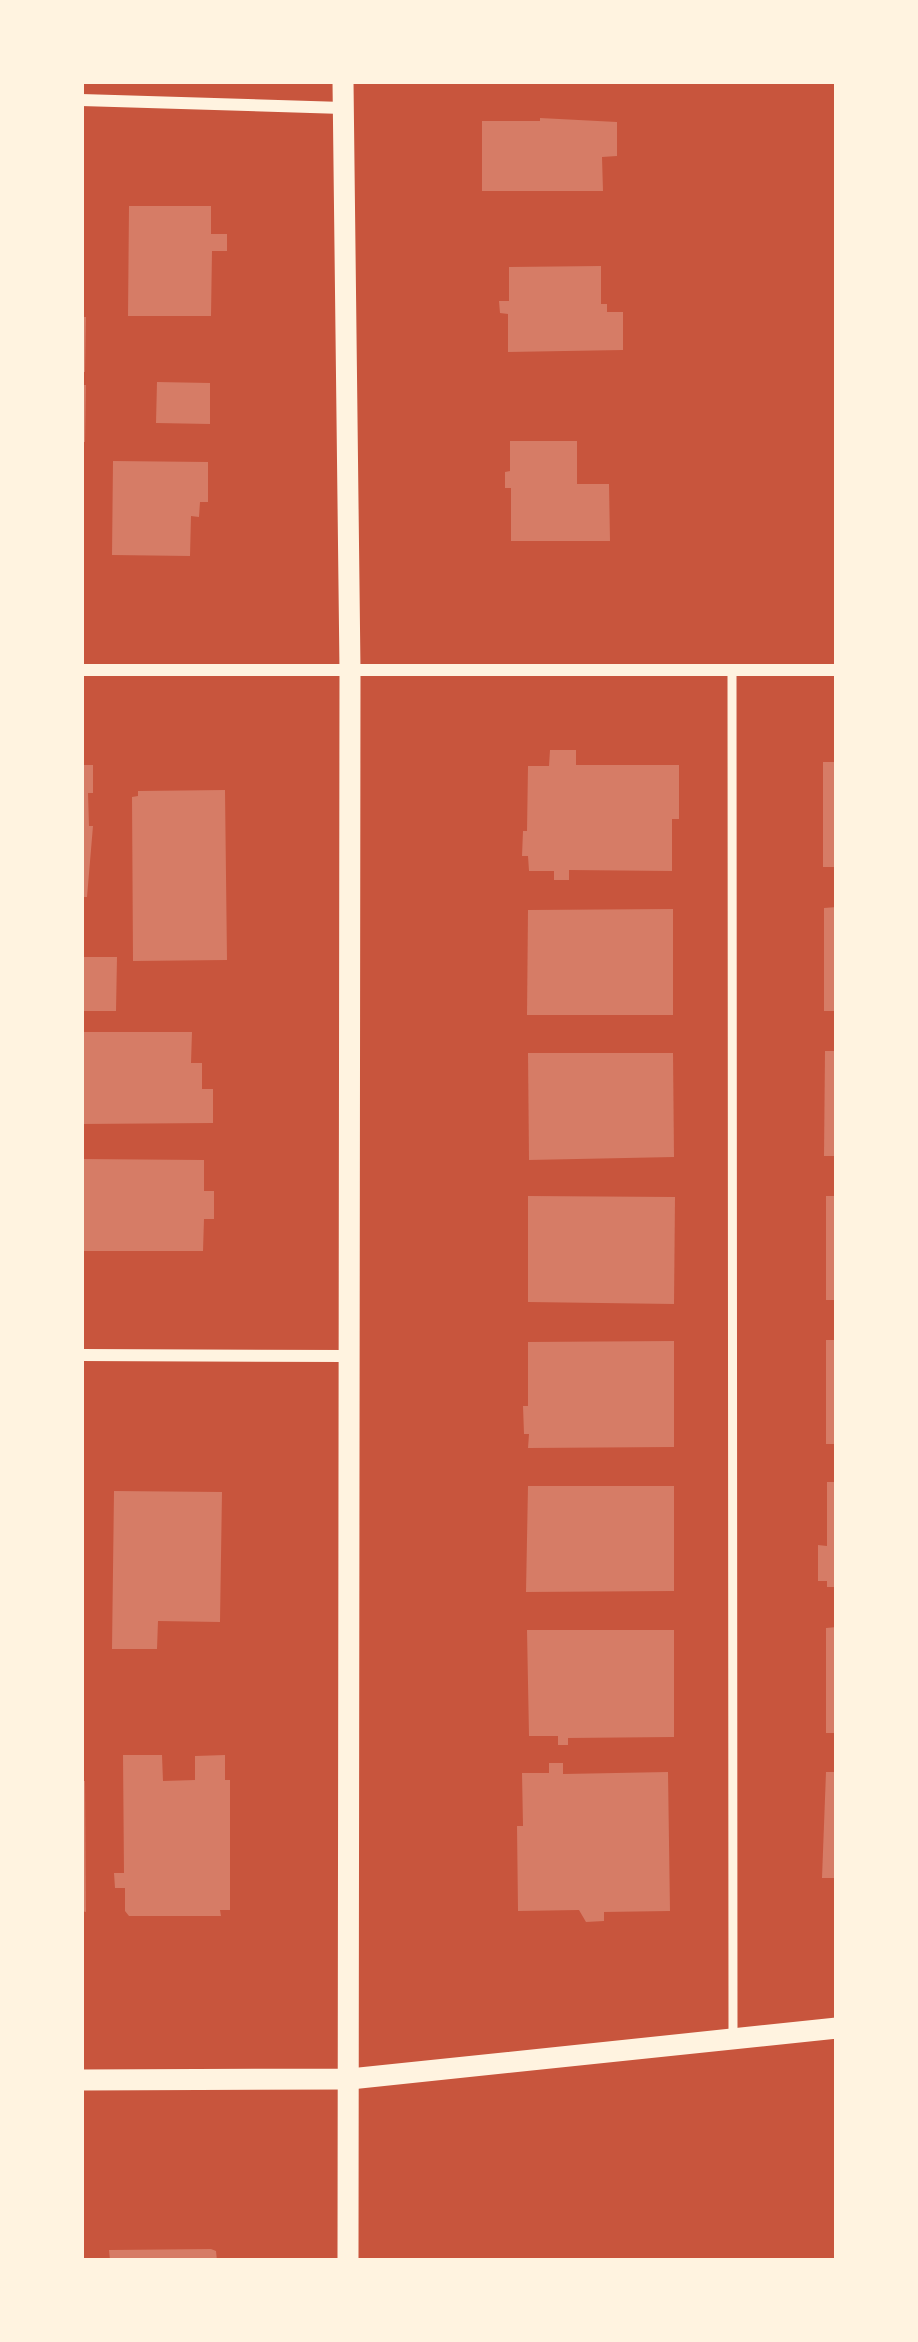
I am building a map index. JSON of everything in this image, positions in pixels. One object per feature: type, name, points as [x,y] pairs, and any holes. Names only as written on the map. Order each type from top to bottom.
[{"type":"street","points":[[343,81],[350,670],[348,2261]]},
{"type":"street","points":[[81,100],[343,108]]},
{"type":"street","points":[[81,670],[837,670]]},
{"type":"street","points":[[81,1355],[347,1356]]},
{"type":"street","points":[[81,2080],[350,2079],[837,2028]]},
{"type":"lane","points":[[732,670],[733,2042]]},
{"type":"building","points":[[482,121],[617,122],[617,156],[602,157],[603,191],[482,191]]},
{"type":"building","points":[[129,206],[211,206],[211,234],[227,234],[227,251],[212,251],[211,316],[128,316]]},
{"type":"building","points":[[601,266],[601,304],[607,304],[607,312],[623,312],[623,350],[508,352],[508,314],[500,313],[499,301],[509,301],[509,267]]},
{"type":"building","points":[[81,317],[86,317],[85,372],[81,372]]},
{"type":"building","points":[[157,382],[210,383],[210,424],[156,423]]},
{"type":"building","points":[[81,385],[86,385],[85,442],[81,442]]},
{"type":"building","points":[[510,441],[577,441],[577,484],[609,484],[610,541],[511,541],[511,488],[505,488]]},
{"type":"building","points":[[113,461],[208,462],[208,502],[200,502],[199,517],[191,516],[190,556],[112,555]]},
{"type":"building","points":[[550,750],[576,750],[576,765],[679,765],[672,871],[569,870],[569,880],[554,880],[554,871],[529,871],[528,856],[522,856],[528,766],[549,766]]},
{"type":"building","points":[[823,762],[837,762],[837,867],[823,867]]},
{"type":"building","points":[[81,765],[93,765],[93,793],[88,793],[89,826],[93,826],[87,897],[81,897]]},
{"type":"building","points":[[225,790],[227,960],[133,961],[132,797],[138,791]]},
{"type":"building","points":[[837,907],[837,1011],[824,1011],[824,908]]},
{"type":"building","points":[[673,909],[673,1015],[527,1015],[528,910]]},
{"type":"building","points":[[81,957],[117,957],[116,1011],[81,1011]]},
{"type":"building","points":[[81,1032],[192,1032],[191,1063],[202,1063],[202,1089],[213,1089],[213,1123],[81,1124]]},
{"type":"building","points":[[825,1051],[837,1051],[837,1156],[824,1156]]},
{"type":"building","points":[[528,1053],[673,1053],[674,1157],[529,1160]]},
{"type":"building","points":[[81,1159],[204,1160],[204,1191],[214,1191],[214,1219],[204,1219],[203,1251],[81,1251]]},
{"type":"building","points":[[528,1196],[675,1197],[674,1304],[528,1302]]},
{"type":"building","points":[[826,1196],[837,1196],[837,1300],[826,1300]]},
{"type":"building","points":[[826,1340],[837,1340],[837,1444],[826,1444]]},
{"type":"building","points":[[674,1341],[674,1447],[528,1448],[523,1406],[528,1406],[528,1342]]},
{"type":"building","points":[[827,1482],[837,1482],[837,1587],[818,1581],[818,1545],[827,1546]]},
{"type":"building","points":[[528,1486],[674,1486],[674,1591],[526,1592]]},
{"type":"building","points":[[114,1491],[222,1492],[220,1622],[158,1621],[157,1649],[112,1649]]},
{"type":"building","points":[[837,1627],[837,1733],[826,1733],[826,1628]]},
{"type":"building","points":[[527,1630],[674,1630],[674,1737],[568,1738],[568,1745],[558,1745],[558,1736],[529,1736]]},
{"type":"building","points":[[123,1755],[162,1755],[163,1781],[195,1780],[195,1756],[225,1755],[225,1780],[230,1780],[230,1910],[220,1910],[221,1916],[129,1916],[125,1911],[125,1888],[115,1888],[114,1873],[124,1873]]},
{"type":"building","points":[[549,1763],[563,1763],[563,1774],[668,1772],[670,1911],[604,1912],[604,1921],[586,1922],[579,1910],[518,1911],[522,1773],[549,1773]]},
{"type":"building","points":[[826,1772],[837,1772],[837,1878],[822,1878]]},
{"type":"building","points":[[81,1781],[85,1781],[86,1912],[81,1911]]},
{"type":"building","points":[[211,2249],[217,2261],[110,2261],[109,2250]]}]
